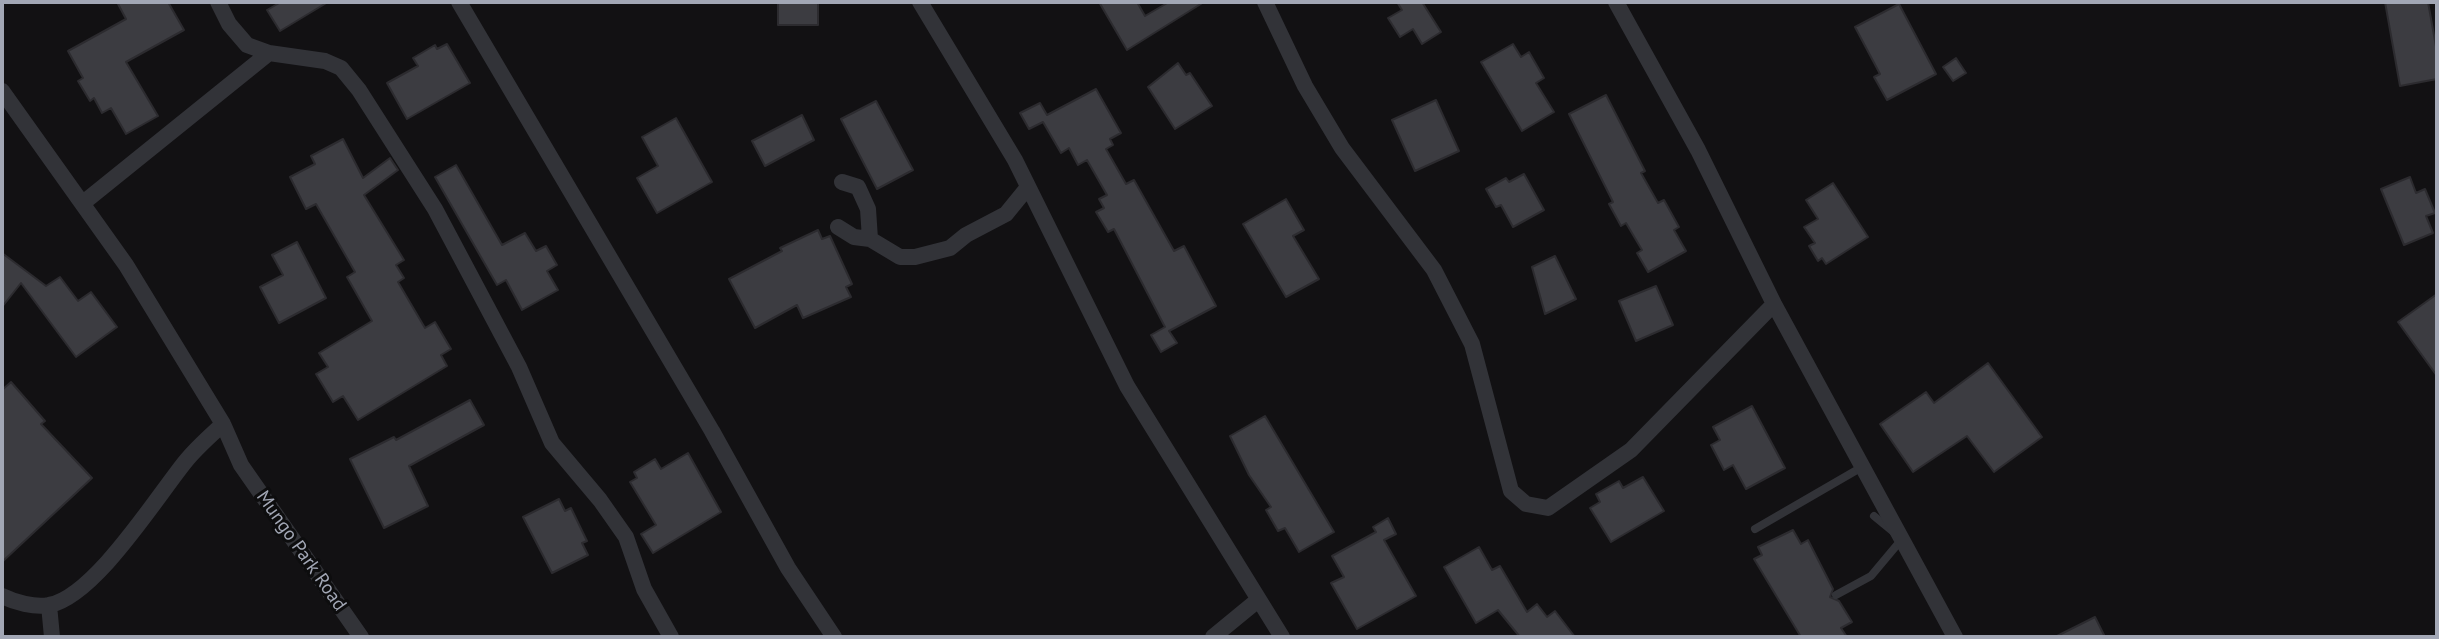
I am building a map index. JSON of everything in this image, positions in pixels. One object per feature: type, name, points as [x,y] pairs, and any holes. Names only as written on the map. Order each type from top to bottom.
[{"type":"street","points":[[218,2],[238,37],[247,45],[269,53],[325,61],[341,68],[359,90],[435,209],[519,367],[552,443],[600,500],[625,537],[644,589],[671,637]]},
{"type":"street","points":[[459,2],[705,419],[788,568],[834,637]]},
{"type":"street","points":[[919,2],[1015,160],[1127,386],[1282,637]]},
{"type":"street","points":[[1265,2],[1305,86],[1342,148],[1434,270],[1472,344],[1511,491],[1526,504],[1548,508],[1631,450],[1774,304]]},
{"type":"street","points":[[1616,2],[1698,150],[1774,304],[1955,637]]},
{"type":"street","points":[[83,203],[269,53]]},
{"type":"street","name":"Mungo Park Road","points":[[2,91],[126,265],[223,424],[241,465],[361,637]]},
{"type":"street","points":[[842,182],[858,187],[868,209],[870,239]]},
{"type":"street","points":[[838,227],[854,237],[870,239],[900,257],[915,257],[950,248],[967,235],[1006,214],[1028,187]]},
{"type":"street","points":[[2,596],[13,602],[49,605],[84,587],[156,502],[186,460],[223,424]]},
{"type":"street","points":[[1213,637],[1258,600]]},
{"type":"street","points":[[49,605],[52,637]]},
{"type":"lane","points":[[1755,529],[1862,467]]},
{"type":"lane","points":[[1836,595],[1871,576],[1902,539],[1874,516]]},
{"type":"building","points":[[117,2],[168,2],[184,30],[126,62],[158,116],[126,134],[111,108],[102,113],[94,98],[90,101],[78,81],[83,78],[68,51],[126,19]]},
{"type":"building","points":[[281,2],[328,2],[280,31],[267,10]]},
{"type":"building","points":[[778,2],[818,2],[818,25],[778,25]]},
{"type":"building","points":[[1099,2],[1137,2],[1145,16],[1169,2],[1204,2],[1127,50]]},
{"type":"building","points":[[1397,2],[1422,2],[1441,32],[1422,44],[1413,29],[1400,37],[1388,18],[1402,10]]},
{"type":"building","points":[[2385,2],[2428,2],[2437,52],[2437,79],[2400,86]]},
{"type":"building","points":[[1899,4],[1936,74],[1887,100],[1874,77],[1880,74],[1855,27]]},
{"type":"building","points":[[447,44],[470,83],[407,119],[387,83],[418,66],[413,58],[435,45],[437,49]]},
{"type":"building","points":[[1513,44],[1521,57],[1529,52],[1544,78],[1536,83],[1554,112],[1522,131],[1481,62]]},
{"type":"building","points":[[1956,58],[1966,73],[1953,81],[1943,67]]},
{"type":"building","points":[[1178,63],[1186,75],[1190,73],[1212,106],[1175,129],[1148,87]]},
{"type":"building","points":[[1096,89],[1121,133],[1110,139],[1113,145],[1106,149],[1126,184],[1134,180],[1174,251],[1184,246],[1216,306],[1169,331],[1177,343],[1161,352],[1151,335],[1165,327],[1114,229],[1108,232],[1096,212],[1104,208],[1099,199],[1107,195],[1087,160],[1078,165],[1069,148],[1061,153],[1043,122],[1029,129],[1020,113],[1040,103],[1047,115]]},
{"type":"building","points":[[1606,95],[1645,171],[1641,173],[1658,203],[1664,200],[1679,227],[1674,230],[1686,251],[1648,272],[1637,253],[1642,250],[1626,223],[1621,226],[1609,204],[1613,202],[1569,114]]},
{"type":"building","points":[[1436,100],[1459,151],[1415,171],[1392,120]]},
{"type":"building","points":[[876,101],[913,170],[877,189],[841,119]]},
{"type":"building","points":[[802,115],[814,140],[765,166],[752,141]]},
{"type":"building","points":[[676,118],[712,182],[657,213],[637,178],[658,166],[642,137]]},
{"type":"building","points":[[343,139],[363,178],[390,158],[398,170],[364,195],[404,260],[396,265],[404,278],[398,282],[425,328],[435,322],[451,349],[441,355],[447,366],[358,420],[343,396],[333,402],[316,374],[328,367],[319,353],[372,321],[347,277],[355,272],[316,204],[306,209],[290,177],[315,164],[311,156]]},
{"type":"building","points":[[456,165],[502,245],[525,233],[536,251],[546,246],[557,265],[547,271],[558,290],[522,310],[506,280],[497,285],[435,177]]},
{"type":"building","points":[[1524,174],[1544,210],[1513,227],[1501,205],[1496,207],[1486,189],[1506,178],[1509,182]]},
{"type":"building","points":[[2410,177],[2416,193],[2425,189],[2435,213],[2426,216],[2433,233],[2404,245],[2381,189]]},
{"type":"building","points":[[1833,183],[1868,237],[1826,264],[1822,258],[1818,261],[1809,246],[1815,243],[1804,227],[1818,219],[1806,200]]},
{"type":"building","points":[[1286,199],[1304,230],[1293,236],[1319,279],[1286,297],[1243,224]]},
{"type":"building","points":[[818,230],[822,239],[830,236],[852,284],[846,287],[851,297],[803,318],[797,305],[755,328],[729,279],[782,251],[780,248]]},
{"type":"building","points":[[297,242],[326,298],[279,323],[260,287],[283,275],[272,255]]},
{"type":"building","points":[[2,253],[46,286],[60,277],[78,301],[91,292],[117,327],[76,357],[21,283],[2,307]]},
{"type":"building","points":[[1555,256],[1576,299],[1545,314],[1532,267]]},
{"type":"building","points":[[1656,286],[1673,325],[1636,341],[1619,301]]},
{"type":"building","points":[[2437,294],[2437,376],[2398,322]]},
{"type":"building","points":[[1988,363],[2042,437],[1994,472],[1967,436],[1913,472],[1880,424],[1926,392],[1934,403]]},
{"type":"building","points":[[11,382],[45,421],[41,424],[92,478],[2,562],[2,390]]},
{"type":"building","points":[[470,400],[484,425],[409,466],[428,506],[384,528],[350,459],[394,437],[396,440]]},
{"type":"building","points":[[1752,406],[1785,468],[1746,489],[1733,465],[1724,470],[1711,445],[1720,440],[1713,427]]},
{"type":"building","points":[[1265,416],[1334,532],[1299,552],[1285,528],[1278,531],[1266,510],[1271,507],[1249,475],[1230,436]]},
{"type":"building","points":[[688,453],[721,512],[653,553],[641,534],[656,525],[630,482],[637,478],[634,472],[655,459],[661,469]]},
{"type":"building","points":[[1643,477],[1664,511],[1611,542],[1590,508],[1600,502],[1596,494],[1619,481],[1623,488]]},
{"type":"building","points":[[559,499],[565,511],[571,508],[587,541],[582,543],[588,555],[552,573],[523,517]]},
{"type":"building","points":[[1388,518],[1396,534],[1384,540],[1416,596],[1357,629],[1331,583],[1344,577],[1332,556],[1376,532],[1373,527]]},
{"type":"building","points":[[1793,530],[1801,544],[1808,540],[1833,589],[1830,597],[1839,601],[1852,622],[1841,628],[1847,637],[1801,637],[1754,559],[1762,555],[1758,547]]},
{"type":"building","points":[[1479,547],[1492,570],[1500,566],[1527,612],[1537,604],[1547,617],[1555,611],[1575,637],[1520,637],[1498,610],[1476,623],[1444,567]]},
{"type":"building","points":[[2095,617],[2105,637],[2055,637]]}]
